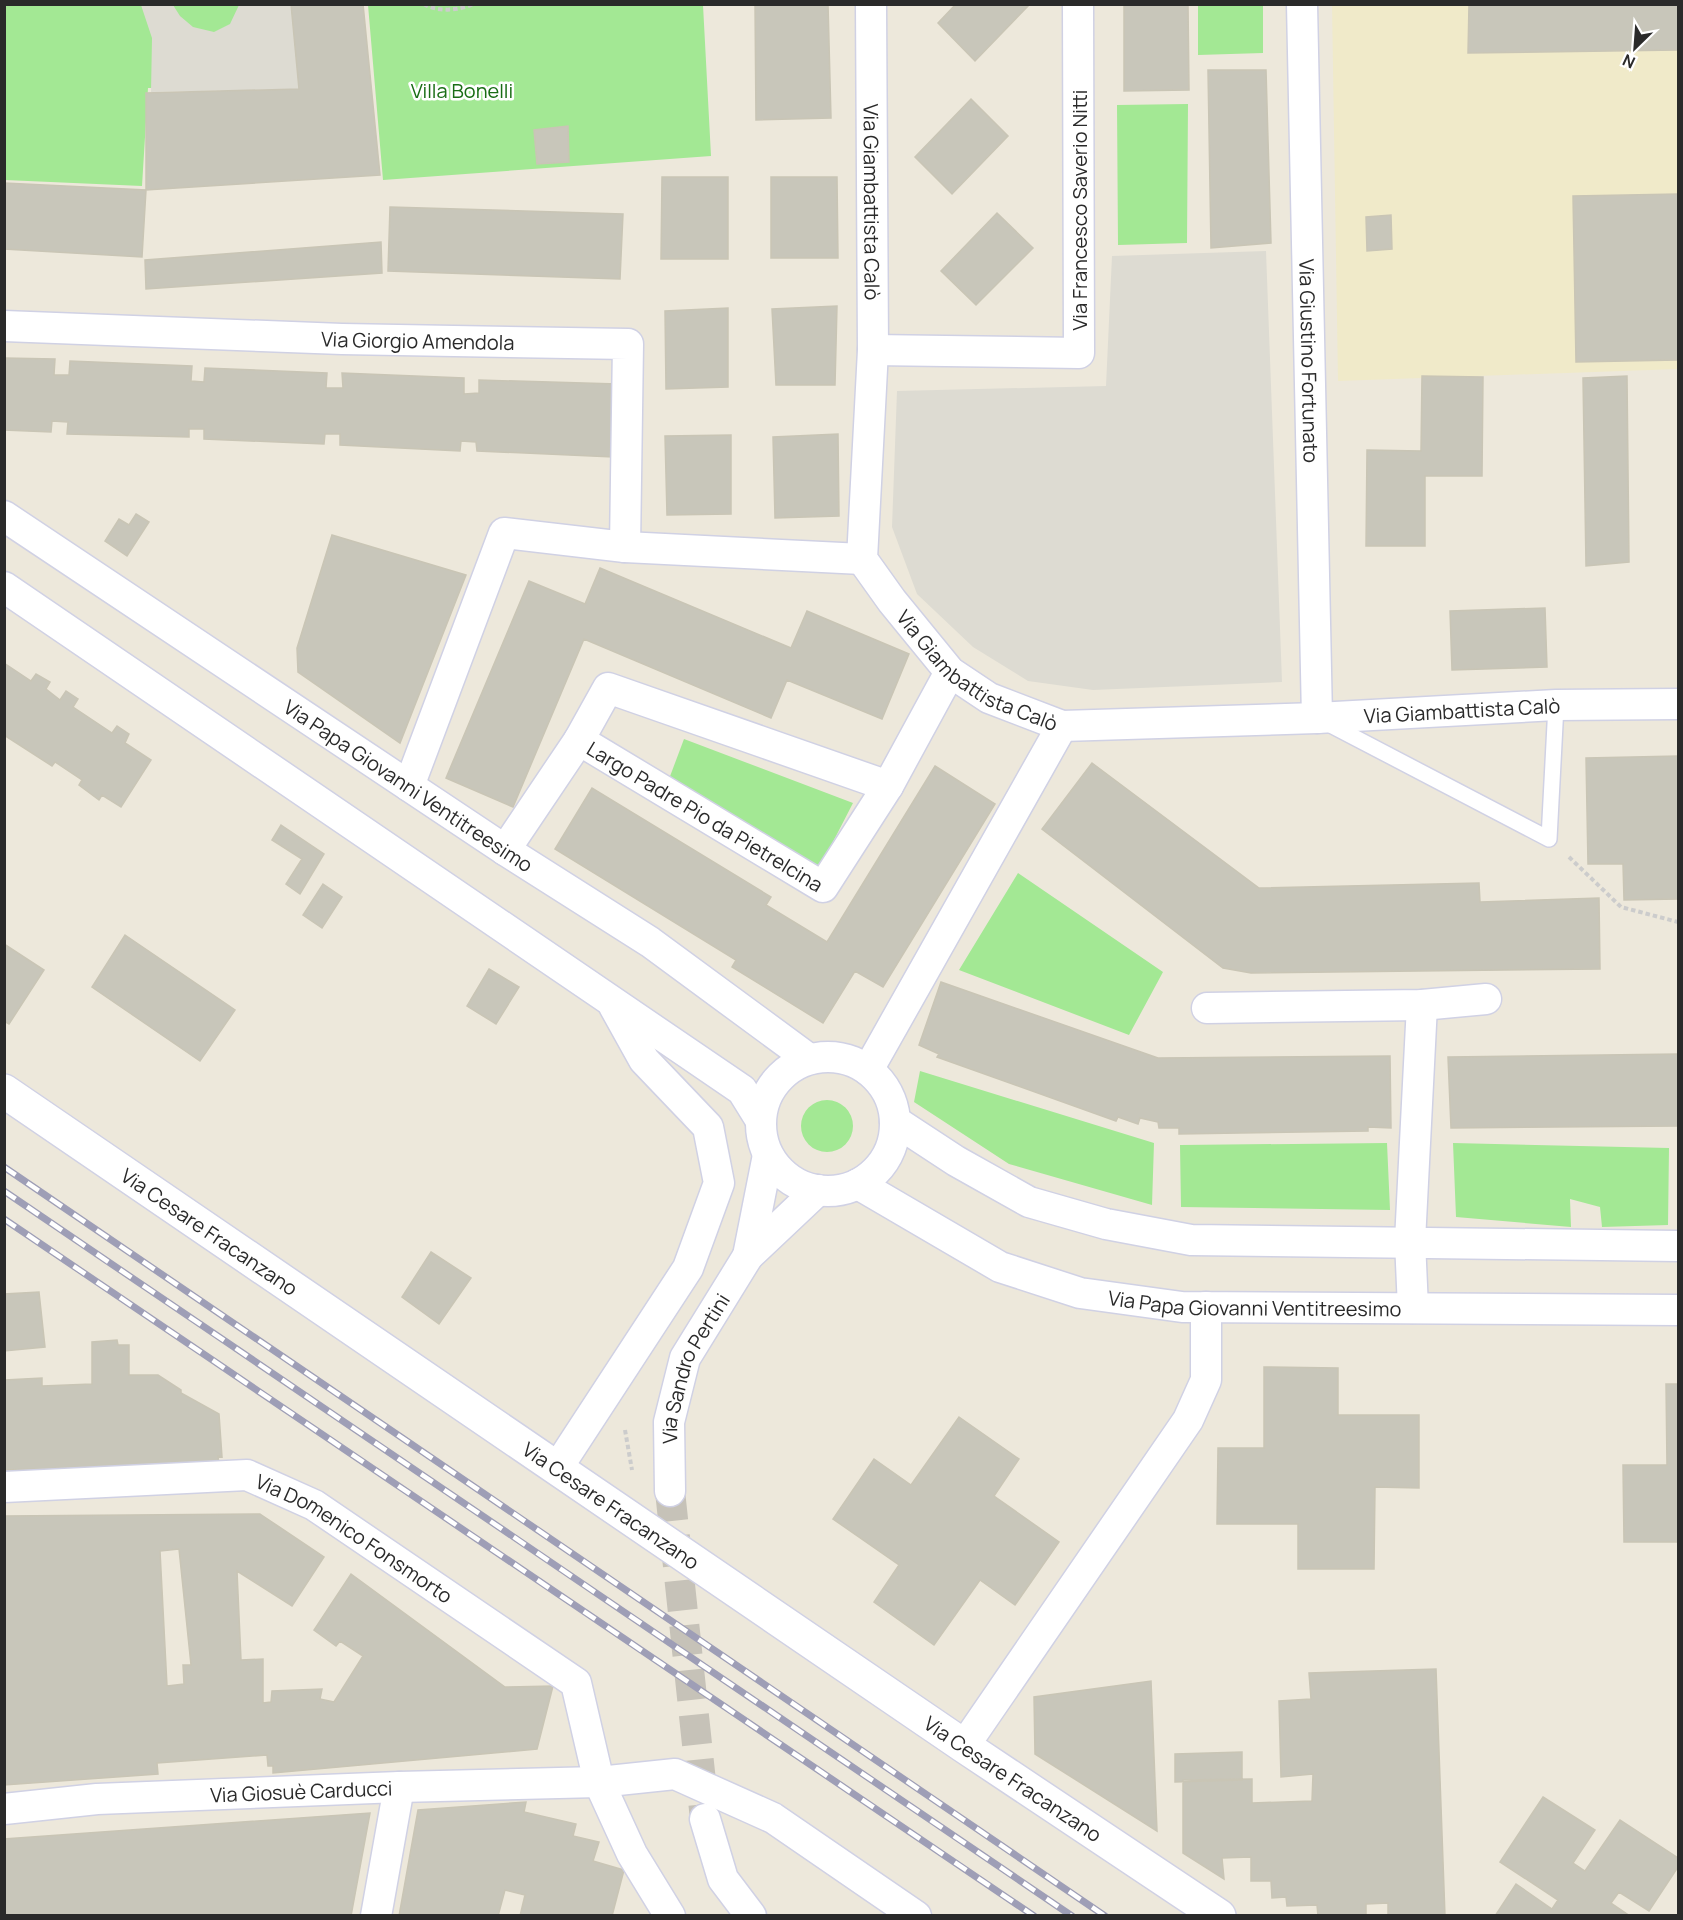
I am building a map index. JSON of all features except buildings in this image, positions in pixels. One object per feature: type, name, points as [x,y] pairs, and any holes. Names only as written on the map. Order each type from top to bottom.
[{"type":"street","name":"Via Giambattista Calò","points":[[872,4],[873,350],[862,559],[892,601],[950,672],[990,698],[1062,726],[1317,718],[1556,705],[1678,704]]},
{"type":"street","name":"Via Francesco Saverio Nitti","points":[[873,350],[1079,353],[1078,4]]},
{"type":"street","name":"Via Giustino Fortunato","points":[[1302,4],[1317,718]]},
{"type":"street","name":"Via Giorgio Amendola","points":[[4,326],[342,339],[628,344],[625,547]]},
{"type":"street","name":"Via Papa Giovanni Ventitreesimo","points":[[4,516],[505,850],[650,942],[809,1059]]},
{"type":"street","points":[[409,786],[504,533],[625,547],[862,559]]},
{"type":"street","points":[[4,587],[742,1090],[760,1119]]},
{"type":"street","name":"Largo Padre Pio da Pietrelcina","points":[[579,740],[823,886],[888,786],[950,672]]},
{"type":"street","name":"Largo Padre Pio da Pietrelcina","points":[[505,850],[579,740],[608,688],[888,786]]},
{"type":"street","points":[[868,1070],[1062,726]]},
{"type":"street","points":[[1207,1008],[1422,1005],[1486,999]]},
{"type":"street","points":[[558,1467],[688,1268],[719,1183],[708,1127],[644,1060],[611,1001]]},
{"type":"street","points":[[1413,1308],[1410,1241],[1422,1005]]},
{"type":"street","points":[[830,1056],[850,1060],[868,1070],[882,1084],[891,1102],[895,1121],[893,1140],[886,1158],[874,1173],[858,1184],[838,1190],[818,1190],[798,1184],[781,1172],[768,1155],[762,1138],[760,1119],[764,1100],[775,1081],[790,1067],[809,1059],[830,1056]]},
{"type":"street","name":"Via Cesare Fracanzano","points":[[4,1091],[964,1746],[1220,1916]]},
{"type":"street","points":[[895,1121],[956,1161],[1029,1202],[1106,1224],[1191,1240],[1678,1246]]},
{"type":"street","name":"Via Sandro Pertini","points":[[748,1256],[768,1155]]},
{"type":"street","name":"Via Papa Giovanni Ventitreesimo","points":[[858,1184],[1000,1267],[1080,1293],[1182,1307],[1678,1310]]},
{"type":"street","name":"Via Sandro Pertini","points":[[670,1491],[669,1422],[685,1358],[748,1256],[818,1190]]},
{"type":"street","points":[[964,1746],[1188,1420],[1206,1380],[1206,1307]]},
{"type":"street","name":"Via Domenico Fonsmorto","points":[[4,1487],[247,1475],[314,1505],[576,1683],[599,1782],[632,1854],[670,1916]]},
{"type":"street","name":"Via Giosuè Carducci","points":[[4,1809],[97,1799],[599,1782],[675,1774],[773,1818],[916,1916]]},
{"type":"street","points":[[376,1916],[399,1787]]},
{"type":"street","points":[[705,1819],[723,1879],[751,1916]]},
{"type":"lane","points":[[1317,718],[1550,838],[1556,705]]},
{"type":"path","points":[[424,4],[432,9],[465,9],[473,4]]},
{"type":"path","points":[[1550,838],[1621,907],[1678,922]]},
{"type":"path","points":[[625,1430],[633,1475]]},
{"type":"shaded area","points":[[141,5],[173,5],[180,16],[193,27],[214,32],[230,24],[239,5],[291,5],[299,89],[151,92],[152,38]]},
{"type":"shaded area","points":[[1332,5],[1678,5],[1678,369],[1338,381]]},
{"type":"shaded area","points":[[1266,251],[1282,682],[1093,690],[1028,681],[973,647],[917,594],[892,527],[897,391],[1106,386],[1112,256]]},
{"type":"green space","points":[[5,5],[291,5],[299,89],[148,88],[142,186],[5,180]]},
{"type":"green space","name":"Villa Bonelli","points":[[368,5],[703,5],[711,156],[383,180]]},
{"type":"green space","points":[[1198,5],[1263,5],[1263,53],[1198,55]]},
{"type":"green space","points":[[1188,104],[1187,243],[1118,245],[1117,105]]},
{"type":"green space","points":[[684,739],[853,803],[819,869],[669,779]]},
{"type":"green space","points":[[1018,873],[1163,972],[1129,1035],[959,970]]},
{"type":"green space","points":[[920,1071],[1154,1143],[1152,1205],[1009,1164],[914,1102]]},
{"type":"green space","points":[[822,1100],[832,1100],[846,1107],[853,1126],[846,1145],[832,1152],[822,1152],[812,1148],[805,1141],[801,1131],[801,1121],[805,1111],[812,1104]]},
{"type":"green space","points":[[1387,1143],[1390,1210],[1181,1207],[1180,1145]]},
{"type":"green space","points":[[1453,1143],[1669,1148],[1668,1225],[1602,1227],[1600,1207],[1570,1199],[1571,1227],[1456,1217]]},
{"type":"tunnel","points":[[670,1491],[705,1819]]},
{"type":"railway","points":[[4,1167],[1105,1916]]},
{"type":"railway","points":[[4,1191],[1072,1916]]},
{"type":"railway","points":[[4,1219],[1034,1916]]}]
